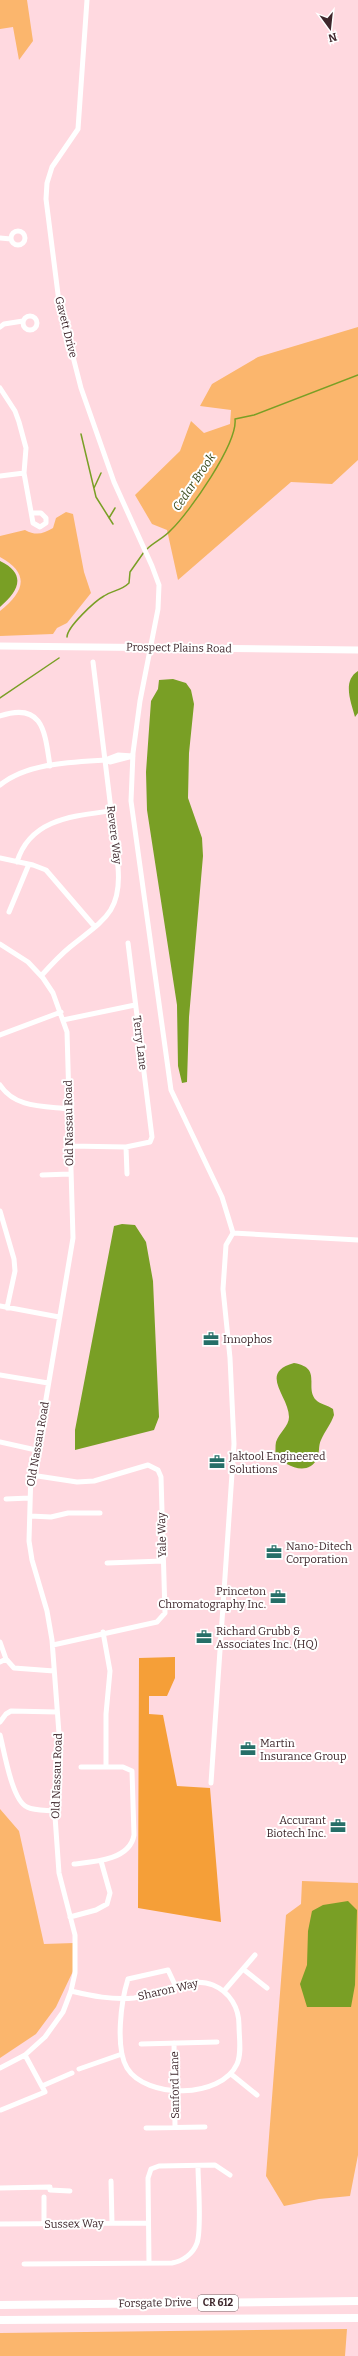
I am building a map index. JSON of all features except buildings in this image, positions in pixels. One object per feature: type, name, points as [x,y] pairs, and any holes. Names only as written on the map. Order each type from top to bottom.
[{"type":"main road","name":"Forsgate Drive","points":[[0,2305],[357,2301]]},
{"type":"main road","name":"Forsgate Drive","points":[[0,2320],[356,2318]]},
{"type":"street","name":"Gavett Drive","points":[[87,0],[78,129],[52,167],[47,183],[46,199],[59,302],[82,388],[114,482],[159,585],[159,595],[151,648],[140,700],[133,756],[132,801],[172,1090],[222,1197],[233,1233]]},
{"type":"street","points":[[0,238],[11,240]]},
{"type":"street","points":[[0,327],[4,324],[23,321]]},
{"type":"street","points":[[0,388],[15,411],[26,448],[24,473],[32,513]]},
{"type":"street","points":[[0,476],[24,473]]},
{"type":"street","name":"Prospect Plains Road","points":[[0,646],[358,650]]},
{"type":"street","name":"Revere Way","points":[[41,976],[68,949],[109,914],[119,893],[118,867],[93,662]]},
{"type":"street","points":[[0,716],[18,712],[32,716],[38,720],[44,729],[50,766]]},
{"type":"street","points":[[0,785],[26,771],[50,766],[105,760],[110,762],[133,756]]},
{"type":"street","points":[[17,862],[24,845],[43,828],[67,817],[110,811]]},
{"type":"street","points":[[0,858],[29,864],[46,870],[95,927]]},
{"type":"street","points":[[9,912],[29,864]]},
{"type":"street","name":"Terry Lane","points":[[126,1147],[150,1142],[152,1137],[128,943]]},
{"type":"street","name":"Old Nassau Road","points":[[0,944],[28,962],[41,976],[53,993],[67,1032],[70,1174],[74,1220],[73,1238],[31,1475],[29,1541],[32,1560],[47,1611],[53,1645],[60,1747],[56,1773],[55,1811],[59,1873],[75,1934],[75,1973],[71,1991]]},
{"type":"street","points":[[63,1020],[135,1005]]},
{"type":"street","points":[[0,1035],[61,1012]]},
{"type":"street","points":[[0,1086],[15,1100],[27,1105],[69,1109]]},
{"type":"street","points":[[70,1146],[126,1147],[127,1174]]},
{"type":"street","points":[[42,1175],[70,1174]]},
{"type":"street","points":[[0,1211],[14,1259],[15,1271],[7,1308]]},
{"type":"street","points":[[211,1783],[234,1444],[230,1358],[224,1289],[226,1245],[233,1233],[358,1240]]},
{"type":"street","points":[[0,1306],[59,1317]]},
{"type":"street","points":[[0,1374],[48,1383]]},
{"type":"street","points":[[0,1442],[36,1450]]},
{"type":"street","name":"Yale Way","points":[[31,1475],[77,1482],[108,1477],[141,1466],[153,1467],[161,1477],[165,1613],[161,1619],[149,1624],[104,1632],[53,1645]]},
{"type":"street","points":[[6,1499],[30,1498]]},
{"type":"street","points":[[30,1516],[100,1513]]},
{"type":"street","points":[[106,1563],[163,1561]]},
{"type":"street","points":[[104,1632],[110,1671],[106,1714],[106,1767]]},
{"type":"street","points":[[0,1642],[6,1659],[14,1668],[54,1671]]},
{"type":"street","points":[[0,1662],[6,1659]]},
{"type":"street","points":[[0,1722],[6,1714],[11,1711],[57,1712]]},
{"type":"street","points":[[0,1735],[13,1787],[20,1800],[28,1808],[55,1811]]},
{"type":"street","points":[[74,1864],[101,1861],[117,1855],[133,1842],[134,1778],[132,1771],[127,1768],[81,1767]]},
{"type":"street","points":[[70,1917],[96,1910],[107,1904],[110,1893],[101,1861]]},
{"type":"street","points":[[255,1955],[224,1991],[235,2006],[239,2022],[239,2053],[237,2064],[231,2074],[257,2095]]},
{"type":"street","points":[[243,1969],[266,1988]]},
{"type":"street","points":[[122,1998],[128,1979],[132,1976],[168,1970],[176,1987]]},
{"type":"street","name":"Sharon Way","points":[[71,1991],[98,1997],[122,1998],[147,1996],[194,1982],[204,1982],[224,1991]]},
{"type":"street","points":[[0,2068],[25,2055],[45,2037],[59,2018],[71,1991]]},
{"type":"street","name":"Sharon Way","points":[[122,1998],[122,2054],[127,2067],[142,2083],[160,2089],[175,2090],[212,2086],[221,2083],[231,2074]]},
{"type":"street","points":[[141,2044],[217,2042]]},
{"type":"street","name":"Sanford Lane","points":[[174,2043],[175,2127]]},
{"type":"street","points":[[79,2069],[122,2054]]},
{"type":"street","points":[[1,2110],[45,2092],[25,2055]]},
{"type":"street","points":[[42,2086],[72,2073]]},
{"type":"street","points":[[146,2128],[205,2127]]},
{"type":"street","points":[[149,2263],[148,2178],[152,2169],[159,2166],[215,2165],[230,2175]]},
{"type":"street","points":[[24,2264],[178,2262],[189,2255],[197,2243],[198,2166]]},
{"type":"street","points":[[111,2181],[112,2223]]},
{"type":"street","points":[[0,2188],[50,2187],[50,2190],[70,2191]]},
{"type":"street","points":[[44,2197],[44,2224]]},
{"type":"street","name":"Sussex Way","points":[[0,2224],[148,2223]]},
{"type":"shaded area","points":[[0,0],[27,0],[33,41],[19,60],[13,27],[0,29]]},
{"type":"shaded area","points":[[358,327],[358,460],[332,484],[291,482],[178,580],[167,530],[152,524],[135,495],[180,451],[191,421],[204,433],[230,424],[231,410],[200,406],[212,384],[258,357]]},
{"type":"shaded area","points":[[66,512],[73,514],[84,572],[91,593],[67,623],[57,628],[53,634],[0,636],[0,611],[14,597],[19,590],[21,583],[20,577],[16,570],[10,563],[0,557],[0,536],[25,530],[36,534],[46,532],[53,528],[56,518]]},
{"type":"shaded area","points":[[0,561],[14,571],[17,577],[17,583],[12,595],[0,607]]},
{"type":"shaded area","points":[[358,671],[358,713],[355,717],[350,698],[349,686],[353,675]]},
{"type":"shaded area","points":[[173,679],[186,683],[191,690],[194,704],[189,753],[188,798],[202,838],[203,856],[189,1017],[187,1082],[182,1083],[178,1066],[177,1005],[147,810],[146,772],[151,701],[158,689],[159,680]]},
{"type":"shaded area","points":[[122,1224],[135,1225],[146,1242],[153,1281],[159,1417],[154,1430],[75,1450],[75,1430],[114,1226]]},
{"type":"shaded area","points":[[294,1363],[303,1365],[308,1369],[311,1373],[313,1395],[321,1404],[329,1406],[333,1409],[334,1415],[320,1442],[317,1459],[308,1468],[296,1468],[290,1466],[275,1454],[276,1442],[289,1420],[288,1409],[278,1386],[278,1373],[283,1367]]},
{"type":"shaded area","points":[[175,1657],[175,1678],[167,1696],[149,1696],[149,1714],[163,1715],[177,1786],[210,1788],[221,1922],[138,1908],[139,1658]]},
{"type":"shaded area","points":[[0,1809],[19,1831],[44,1944],[74,1943],[74,1969],[56,2007],[36,2034],[0,2058]]},
{"type":"shaded area","points":[[302,1881],[358,1883],[358,2155],[350,2196],[319,2199],[284,2206],[266,2176],[286,1915],[301,1904]]},
{"type":"shaded area","points":[[348,1901],[357,1910],[355,1985],[351,2007],[307,2007],[300,1984],[307,1965],[308,1931],[312,1911],[323,1905]]},
{"type":"shaded area","points":[[347,2329],[345,2356],[0,2356],[0,2333]]},
{"type":"waterway","name":"Cedar Brook","points":[[147,549],[171,530],[200,494],[229,444],[234,430],[235,419],[254,415],[358,375]]},
{"type":"waterway","points":[[81,434],[96,497],[113,524]]},
{"type":"waterway","points":[[94,488],[101,473]]},
{"type":"waterway","points":[[109,518],[115,508]]},
{"type":"waterway","name":"Cedar Brook","points":[[67,637],[76,621],[94,603],[107,594],[123,588],[129,583],[130,572],[144,552]]},
{"type":"waterway","name":"Cedar Brook","points":[[0,698],[59,658]]},
{"type":"place","name":"Innophos","points":[[211,1339]]},
{"type":"place","name":"Jaktool Engineered Solutions","points":[[217,1462]]},
{"type":"place","name":"Nano-Ditech Corporation","points":[[274,1552]]},
{"type":"place","name":"Princeton Chromatography Inc.","points":[[278,1597]]},
{"type":"place","name":"Richard Grubb & Associates Inc. (HQ)","points":[[204,1637]]},
{"type":"place","name":"Martin Insurance Group","points":[[248,1749]]},
{"type":"place","name":"Accurant Biotech Inc.","points":[[338,1826]]}]
